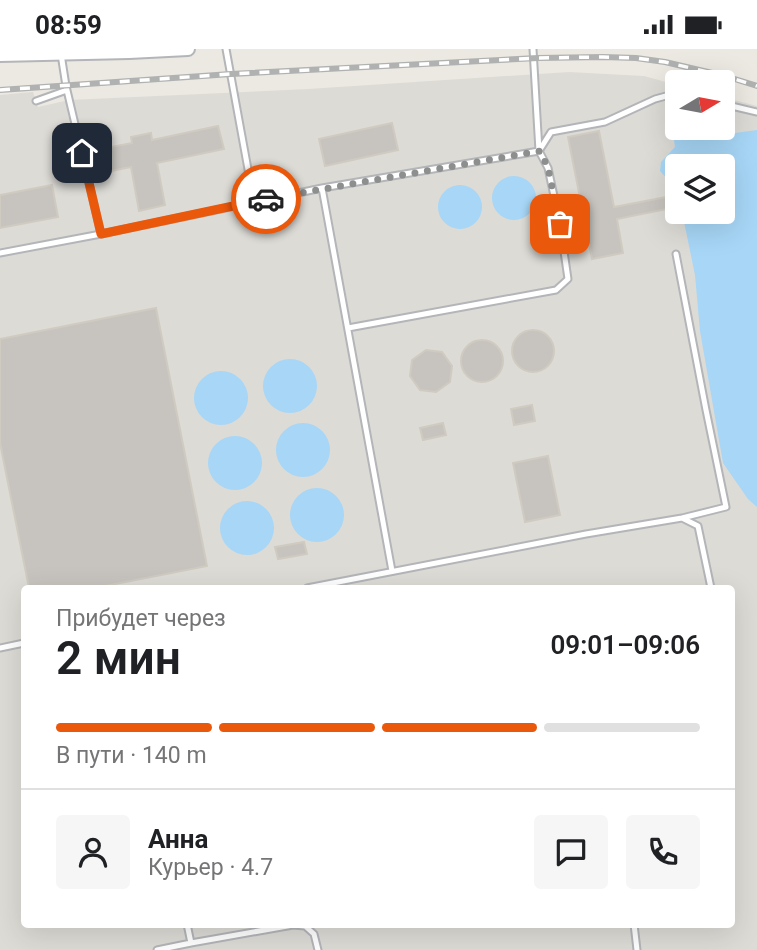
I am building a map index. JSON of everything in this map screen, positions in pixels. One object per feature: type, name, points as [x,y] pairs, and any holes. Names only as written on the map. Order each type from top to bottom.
[{"type":"street","points":[[0,55],[188,49]]},
{"type":"lane","points":[[226,49],[254,202]]},
{"type":"lane","points":[[348,328],[556,290],[568,279],[548,168],[540,151],[533,49]]},
{"type":"lane","points":[[61,54],[101,234]]},
{"type":"lane","points":[[36,101],[67,90]]},
{"type":"lane","points":[[540,151],[551,132],[605,122],[665,96]]},
{"type":"lane","points":[[735,107],[757,112]]},
{"type":"lane","points":[[0,253],[322,188],[540,151]]},
{"type":"lane","points":[[322,188],[392,571]]},
{"type":"lane","points":[[322,585],[586,534],[682,519],[726,507],[676,254]]},
{"type":"lane","points":[[682,519],[698,526],[710,585]]},
{"type":"lane","points":[[0,648],[21,644]]},
{"type":"lane","points":[[188,928],[191,943]]},
{"type":"lane","points":[[157,950],[276,928]]},
{"type":"lane","points":[[307,928],[314,934],[318,950]]},
{"type":"lane","points":[[634,928],[637,950]]},
{"type":"shaded area","points":[[569,72],[644,76],[665,82],[665,140],[735,140],[735,100],[757,106],[757,950],[0,950],[0,95],[33,92],[38,107],[69,100],[308,89]]},
{"type":"water","points":[[757,130],[757,507],[748,499],[723,463],[700,331],[695,275],[684,224],[735,224],[735,154],[668,154],[675,147],[674,140],[735,140],[735,133]]},
{"type":"water","points":[[665,158],[665,176],[660,171],[661,162]]},
{"type":"water","points":[[514,176],[529,183],[536,198],[529,213],[514,220],[499,213],[492,198],[499,183]]},
{"type":"water","points":[[460,185],[475,192],[482,207],[475,222],[460,229],[445,222],[438,207],[445,192]]},
{"type":"water","points":[[290,359],[309,367],[317,386],[309,405],[290,413],[271,405],[263,386],[271,367]]},
{"type":"water","points":[[221,371],[240,379],[248,398],[240,417],[221,425],[202,417],[194,398],[202,379]]},
{"type":"water","points":[[303,423],[322,431],[330,450],[322,469],[303,477],[284,469],[276,450],[284,431]]},
{"type":"water","points":[[235,436],[254,444],[262,463],[254,482],[235,490],[216,482],[208,463],[216,444]]},
{"type":"water","points":[[317,488],[336,496],[344,515],[336,534],[317,542],[298,534],[290,515],[298,496]]},
{"type":"water","points":[[247,501],[266,509],[274,528],[266,547],[247,555],[228,547],[220,528],[228,509]]},
{"type":"building","points":[[392,123],[398,150],[325,166],[319,139]]},
{"type":"building","points":[[218,126],[224,149],[157,163],[165,205],[139,211],[131,167],[111,171],[106,148],[132,143],[131,137],[151,133],[152,140]]},
{"type":"building","points":[[599,131],[614,207],[665,197],[665,209],[617,219],[623,253],[592,259],[568,137]]},
{"type":"building","points":[[52,185],[58,217],[0,228],[0,195]]},
{"type":"building","points":[[156,308],[207,566],[110,585],[28,585],[0,443],[0,339]]},
{"type":"building","points":[[533,330],[548,336],[554,351],[548,366],[533,372],[518,366],[512,351],[518,336]]},
{"type":"building","points":[[482,340],[497,346],[503,361],[497,376],[482,382],[467,376],[461,361],[467,346]]},
{"type":"building","points":[[426,350],[442,352],[452,366],[450,382],[436,392],[420,390],[410,376],[412,360]]},
{"type":"building","points":[[532,405],[535,421],[514,425],[511,409]]},
{"type":"building","points":[[443,423],[446,435],[423,440],[420,428]]},
{"type":"building","points":[[548,456],[560,515],[525,522],[513,463]]},
{"type":"building","points":[[304,542],[307,554],[278,559],[275,547]]},
{"type":"railway","points":[[0,90],[231,74],[603,57],[665,62],[757,86]]},
{"type":"way so far","points":[[266,199],[540,151],[548,168],[560,224]]},
{"type":"route","points":[[82,153],[101,234],[266,199]]}]
